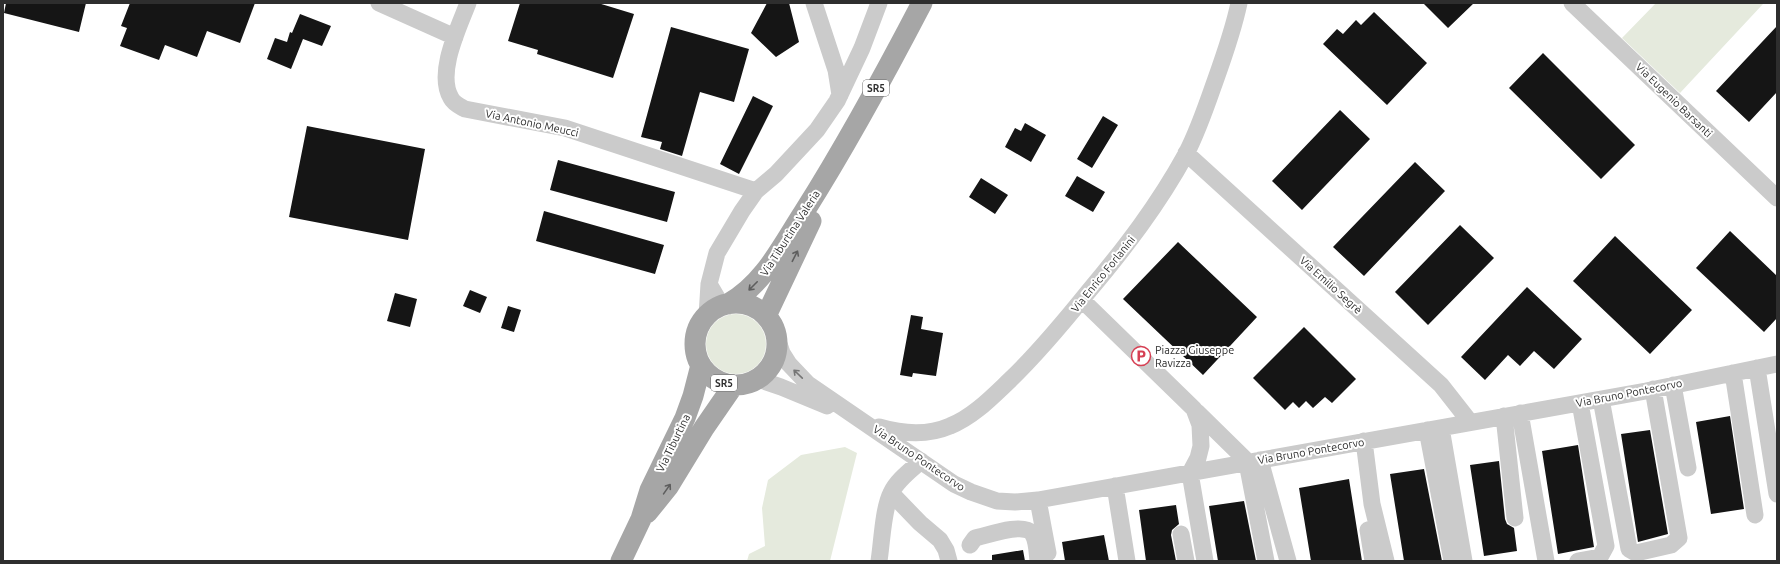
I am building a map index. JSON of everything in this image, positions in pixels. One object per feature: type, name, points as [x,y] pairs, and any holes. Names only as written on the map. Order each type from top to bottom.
[{"type":"main road","name":"Via Tiburtina Valeria","points":[[719,309],[752,287],[769,268],[829,172],[922,3]]},
{"type":"main road","name":"Via Tiburtina Valeria","points":[[766,316],[809,226],[829,172]]},
{"type":"main road","points":[[719,309],[738,303],[749,305],[766,316],[773,326],[777,338]]},
{"type":"main road","name":"Via Tiburtina","points":[[621,561],[641,518],[650,490],[689,410],[701,365],[696,353],[696,340],[700,327],[719,309]]},
{"type":"main road","name":"SR5","points":[[701,365],[709,375],[720,382],[733,386],[746,384],[758,379],[768,371],[774,361],[777,350],[777,338]]},
{"type":"main road","name":"Via Tiburtina","points":[[641,518],[664,494],[704,428],[733,386]]},
{"type":"street","points":[[379,3],[455,37]]},
{"type":"street","name":"Via Antonio Meucci","points":[[468,3],[455,37],[446,73],[450,97],[457,105],[465,109],[565,128],[756,191]]},
{"type":"street","points":[[814,3],[836,70],[840,96]]},
{"type":"street","points":[[719,309],[709,284],[713,263],[722,242],[756,191],[776,174],[831,111],[840,96],[862,48],[879,3]]},
{"type":"street","name":"Via Enrico Forlanini","points":[[864,421],[882,428],[908,433],[930,432],[951,426],[976,410],[1011,379],[1050,338],[1147,219],[1186,153],[1204,112],[1223,61],[1238,3]]},
{"type":"street","name":"Via Eugenio Barsanti","points":[[1572,3],[1777,198]]},
{"type":"street","name":"Via Emilio Segrè","points":[[1186,153],[1441,385],[1470,422]]},
{"type":"street","points":[[1082,300],[1194,409],[1252,462],[1288,561]]},
{"type":"street","name":"Via Bruno Pontecorvo","points":[[777,338],[782,353],[796,373],[825,397],[864,421],[954,484],[988,499],[1015,502],[1038,500],[1512,415],[1777,364]]},
{"type":"street","points":[[1757,368],[1777,494]]},
{"type":"street","points":[[1732,373],[1755,515]]},
{"type":"street","name":"Via Bruno Pontecorvo","points":[[758,379],[781,386],[864,421]]},
{"type":"street","points":[[1673,385],[1688,468]]},
{"type":"street","points":[[1600,399],[1629,549],[1636,553],[1671,545],[1679,538],[1653,389]]},
{"type":"street","points":[[1578,561],[1600,557],[1606,546],[1580,402]]},
{"type":"street","points":[[1194,409],[1200,425],[1201,446],[1198,458],[1190,473],[1205,561]]},
{"type":"street","points":[[1512,415],[1515,518]]},
{"type":"street","points":[[1512,415],[1546,561]]},
{"type":"street","points":[[1434,429],[1452,561]]},
{"type":"street","points":[[1434,429],[1464,561]]},
{"type":"street","points":[[1359,442],[1373,561]]},
{"type":"street","points":[[1359,442],[1386,561]]},
{"type":"street","points":[[879,561],[887,505],[891,493],[896,484],[921,461]]},
{"type":"street","points":[[1252,462],[1266,561]]},
{"type":"street","points":[[1110,487],[1117,561]]},
{"type":"street","points":[[1110,487],[1127,561]]},
{"type":"street","points":[[891,493],[920,523],[940,540],[946,550],[949,561]]},
{"type":"street","points":[[1038,500],[1049,561]]},
{"type":"street","points":[[970,545],[975,538],[1016,528],[1025,529],[1032,533],[1038,561]]},
{"type":"street","points":[[1181,534],[1186,561]]},
{"type":"shaded area","points":[[1656,3],[1763,4],[1680,93],[1622,38]]},
{"type":"shaded area","points":[[736,314],[753,319],[761,327],[766,344],[761,361],[753,369],[736,374],[719,369],[711,361],[706,344],[711,327],[719,319]]},
{"type":"shaded area","points":[[845,447],[857,453],[830,561],[747,561],[749,554],[765,546],[762,508],[768,480],[801,455]]},
{"type":"building","points":[[6,3],[86,3],[79,32],[4,13]]},
{"type":"building","points":[[130,3],[255,3],[240,43],[207,31],[197,57],[165,45],[159,60],[120,46],[127,28],[121,26]]},
{"type":"building","points":[[520,3],[598,3],[634,14],[613,78],[537,54],[538,50],[508,41]]},
{"type":"building","points":[[767,3],[789,3],[799,42],[776,57],[751,33]]},
{"type":"building","points":[[1423,3],[1474,3],[1448,28]]},
{"type":"building","points":[[1374,12],[1427,63],[1387,105],[1323,44],[1337,29],[1343,34],[1356,20],[1361,25]]},
{"type":"building","points":[[300,14],[331,26],[322,46],[303,39],[291,69],[267,59],[275,38],[287,42],[290,32],[292,33]]},
{"type":"building","points":[[1777,26],[1777,92],[1749,122],[1716,91]]},
{"type":"building","points":[[671,27],[749,49],[734,102],[700,92],[682,156],[660,149],[662,142],[641,137]]},
{"type":"building","points":[[1543,53],[1635,145],[1601,179],[1509,88]]},
{"type":"building","points":[[753,96],[773,106],[739,174],[720,164]]},
{"type":"building","points":[[1340,110],[1370,139],[1302,210],[1272,181]]},
{"type":"building","points":[[1103,116],[1118,125],[1092,168],[1077,159]]},
{"type":"building","points":[[1025,123],[1046,135],[1031,162],[1005,147],[1015,128],[1021,131]]},
{"type":"building","points":[[307,126],[425,149],[408,240],[289,217]]},
{"type":"building","points":[[558,160],[675,192],[667,222],[550,190]]},
{"type":"building","points":[[1415,162],[1445,191],[1364,276],[1333,247]]},
{"type":"building","points":[[1077,176],[1105,192],[1093,212],[1065,196]]},
{"type":"building","points":[[981,178],[1008,195],[995,214],[969,197]]},
{"type":"building","points":[[544,211],[664,245],[655,274],[536,241]]},
{"type":"building","points":[[1460,225],[1494,258],[1428,325],[1395,292]]},
{"type":"building","points":[[1730,231],[1777,276],[1777,318],[1764,332],[1696,268]]},
{"type":"building","points":[[1615,236],[1692,310],[1650,354],[1573,281]]},
{"type":"building","points":[[1178,242],[1257,317],[1203,375],[1123,299]]},
{"type":"building","points":[[1527,287],[1582,339],[1554,369],[1534,351],[1520,366],[1508,355],[1485,380],[1461,357]]},
{"type":"building","points":[[470,290],[487,297],[480,313],[463,306]]},
{"type":"building","points":[[395,293],[417,299],[410,327],[387,321]]},
{"type":"building","points":[[508,306],[521,310],[514,332],[501,328]]},
{"type":"building","points":[[911,315],[923,317],[921,329],[943,333],[936,376],[913,373],[912,377],[900,375]]},
{"type":"building","points":[[1304,327],[1356,379],[1332,403],[1325,397],[1313,408],[1306,401],[1299,408],[1293,402],[1285,410],[1253,378]]},
{"type":"building","points":[[1730,416],[1744,509],[1711,514],[1696,422]]},
{"type":"building","points":[[1650,430],[1668,534],[1638,542],[1621,434]]},
{"type":"building","points":[[1578,445],[1594,547],[1558,554],[1542,451]]},
{"type":"building","points":[[1499,461],[1505,519],[1507,524],[1514,528],[1517,551],[1484,556],[1470,465]]},
{"type":"building","points":[[1424,469],[1442,561],[1404,561],[1390,474]]},
{"type":"building","points":[[1349,479],[1362,561],[1311,561],[1299,488]]},
{"type":"building","points":[[1244,501],[1256,561],[1218,561],[1209,506]]},
{"type":"building","points":[[1176,505],[1179,524],[1172,530],[1171,535],[1176,561],[1146,561],[1139,510]]},
{"type":"building","points":[[1104,535],[1109,561],[1065,561],[1062,542]]},
{"type":"building","points":[[1023,550],[1025,561],[992,561],[992,555]]},
{"type":"place","name":"Piazza Giuseppe Ravizza","points":[[1141,356]]}]
